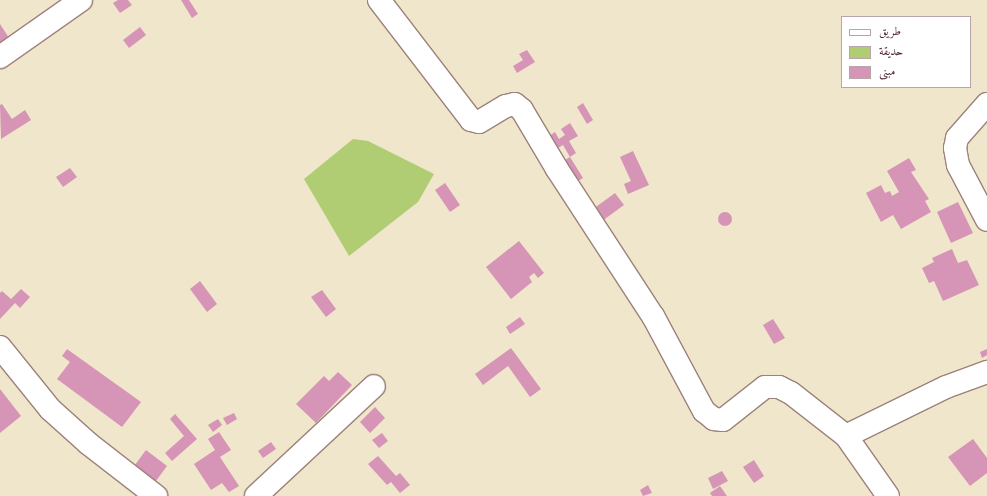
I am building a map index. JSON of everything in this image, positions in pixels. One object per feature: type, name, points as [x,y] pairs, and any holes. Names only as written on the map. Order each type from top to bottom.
[{"type":"street","points":[[0,57],[80,0]]},
{"type":"street","points":[[379,0],[474,123],[506,106],[515,104],[522,110],[557,170],[610,246],[653,316],[704,411],[714,419],[723,420],[752,394],[765,387],[778,387],[791,393],[846,436],[888,496]]},
{"type":"street","points":[[987,104],[956,138],[955,148],[958,165],[987,220]]},
{"type":"street","points":[[0,348],[50,409],[89,444],[156,496]]},
{"type":"street","points":[[846,436],[946,387],[987,372]]},
{"type":"street","points":[[256,496],[374,386]]},
{"type":"green space","points":[[353,139],[368,141],[434,174],[418,202],[349,256],[304,179]]},
{"type":"building","points":[[118,0],[128,0],[132,5],[120,13],[113,3]]},
{"type":"building","points":[[181,0],[189,0],[198,14],[192,18]]},
{"type":"building","points":[[0,24],[11,41],[0,49]]},
{"type":"building","points":[[140,27],[146,35],[129,48],[123,40]]},
{"type":"building","points":[[527,50],[535,62],[517,73],[513,66],[523,60],[519,54]]},
{"type":"building","points":[[583,103],[593,120],[587,124],[577,107]]},
{"type":"building","points":[[2,104],[12,119],[25,110],[31,120],[1,139],[0,105]]},
{"type":"building","points":[[570,123],[578,136],[569,141],[576,153],[570,157],[563,145],[553,151],[546,138],[555,132],[559,139],[565,135],[561,129]]},
{"type":"building","points":[[633,151],[649,185],[628,194],[624,184],[631,181],[620,157]]},
{"type":"building","points":[[570,157],[583,178],[568,187],[555,166]]},
{"type":"building","points":[[909,158],[916,170],[911,172],[929,199],[925,201],[931,212],[901,229],[893,215],[881,222],[866,193],[881,185],[885,193],[890,191],[892,196],[899,192],[887,171]]},
{"type":"building","points":[[70,168],[77,177],[63,187],[56,177]]},
{"type":"building","points":[[445,183],[460,205],[450,212],[435,190]]},
{"type":"building","points":[[615,193],[624,205],[598,224],[589,212]]},
{"type":"building","points":[[958,202],[973,233],[951,243],[937,212]]},
{"type":"building","points":[[722,212],[728,212],[732,216],[732,222],[728,226],[722,226],[718,222],[718,216]]},
{"type":"building","points":[[519,241],[544,273],[538,278],[534,273],[529,277],[532,282],[511,299],[486,267]]},
{"type":"building","points":[[952,249],[958,263],[967,260],[979,285],[943,301],[934,281],[929,283],[922,268],[934,262],[932,258]]},
{"type":"building","points":[[200,281],[217,304],[207,312],[190,289]]},
{"type":"building","points":[[21,289],[30,297],[20,308],[15,303],[0,319],[0,293],[2,291],[11,299]]},
{"type":"building","points":[[322,290],[336,309],[326,317],[311,297]]},
{"type":"building","points":[[520,317],[525,324],[510,334],[506,327]]},
{"type":"building","points":[[773,319],[785,338],[774,344],[763,325]]},
{"type":"building","points":[[511,348],[541,389],[530,397],[508,366],[483,385],[475,374]]},
{"type":"building","points":[[67,349],[141,402],[122,427],[57,379],[70,362],[62,356]]},
{"type":"building","points":[[987,349],[987,355],[982,358],[980,352]]},
{"type":"building","points":[[338,372],[352,385],[316,423],[296,404],[324,376],[329,381]]},
{"type":"building","points":[[0,389],[21,416],[0,433]]},
{"type":"building","points":[[375,407],[385,418],[370,433],[360,422]]},
{"type":"building","points":[[234,413],[237,419],[227,425],[223,418]]},
{"type":"building","points":[[175,414],[197,439],[172,461],[165,453],[184,436],[170,419]]},
{"type":"building","points":[[218,419],[222,425],[213,432],[208,425]]},
{"type":"building","points":[[219,432],[231,450],[220,457],[239,486],[229,492],[222,483],[211,490],[194,464],[215,450],[208,439]]},
{"type":"building","points":[[382,433],[388,441],[379,448],[372,440]]},
{"type":"building","points":[[973,439],[987,458],[987,473],[970,486],[948,457]]},
{"type":"building","points":[[271,442],[276,449],[263,458],[258,451]]},
{"type":"building","points":[[146,450],[167,466],[153,485],[132,469]]},
{"type":"building","points":[[378,456],[396,476],[400,473],[410,485],[400,493],[391,482],[387,485],[368,464]]},
{"type":"building","points":[[754,460],[764,476],[754,483],[743,467]]},
{"type":"building","points":[[722,471],[728,481],[713,489],[708,478]]},
{"type":"building","points":[[648,485],[652,493],[643,496],[640,490]]},
{"type":"building","points":[[720,486],[727,496],[712,496],[710,493]]}]
